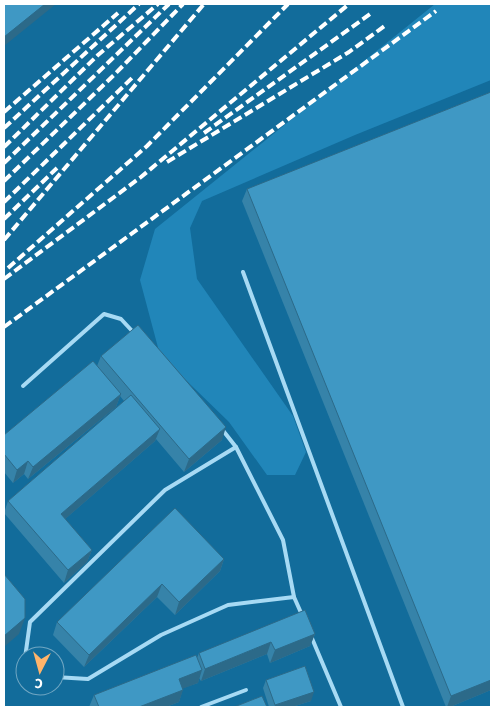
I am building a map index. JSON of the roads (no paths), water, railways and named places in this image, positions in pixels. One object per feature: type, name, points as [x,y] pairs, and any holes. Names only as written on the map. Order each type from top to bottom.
[{"type":"lane","points":[[243,272],[403,707]]},
{"type":"lane","points":[[23,386],[104,314],[121,319],[141,340]]},
{"type":"lane","points":[[218,424],[236,447],[283,540],[294,597],[306,624]]},
{"type":"lane","points":[[27,646],[30,622],[166,490],[236,447]]},
{"type":"lane","points":[[65,678],[88,679],[162,635],[228,605],[294,597]]},
{"type":"lane","points":[[25,616],[30,622]]},
{"type":"lane","points":[[310,634],[341,707]]},
{"type":"lane","points":[[201,707],[246,690]]},
{"type":"railway","points":[[4,128],[139,4]]},
{"type":"railway","points":[[4,147],[98,55],[158,4]]},
{"type":"railway","points":[[4,163],[169,4]]},
{"type":"railway","points":[[4,181],[115,74],[183,4]]},
{"type":"railway","points":[[4,240],[204,4]]},
{"type":"railway","points":[[8,268],[147,146],[288,4]]},
{"type":"railway","points":[[4,279],[141,177],[349,4]]},
{"type":"railway","points":[[4,327],[436,11]]},
{"type":"railway","points":[[204,133],[373,12]]},
{"type":"railway","points":[[4,112],[118,13]]},
{"type":"railway","points":[[167,162],[349,52],[386,25]]},
{"type":"railway","points":[[4,202],[132,78]]},
{"type":"railway","points":[[4,219],[57,168]]}]
